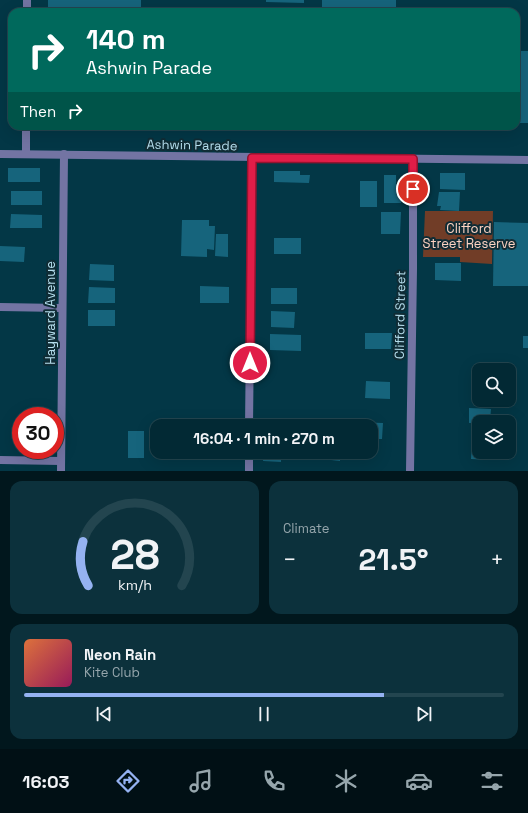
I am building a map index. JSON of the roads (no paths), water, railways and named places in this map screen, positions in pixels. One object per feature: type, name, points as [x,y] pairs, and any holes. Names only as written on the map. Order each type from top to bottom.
[{"type":"street","points":[[26,130],[26,154]]},
{"type":"street","name":"Ashwin Parade","points":[[0,154],[528,160]]},
{"type":"street","name":"Hayward Avenue","points":[[61,471],[61,308],[64,154]]},
{"type":"street","points":[[249,419],[252,158]]},
{"type":"street","name":"Clifford Street","points":[[410,471],[413,159]]},
{"type":"street","points":[[0,307],[61,308]]},
{"type":"street","points":[[249,459],[249,471]]},
{"type":"street","points":[[0,460],[61,461]]},
{"type":"park label","name":"Clifford Street Reserve","points":[[469,236]]}]
